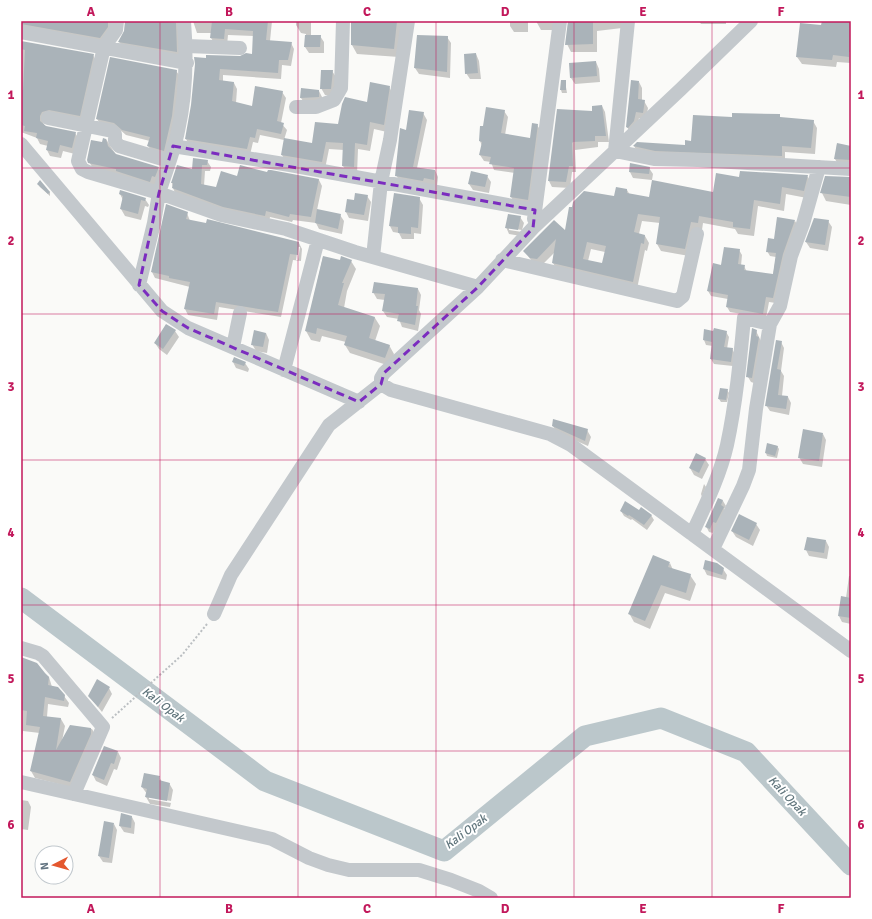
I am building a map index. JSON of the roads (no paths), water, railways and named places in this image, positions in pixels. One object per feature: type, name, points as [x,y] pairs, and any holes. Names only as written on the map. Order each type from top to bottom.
[{"type":"street","points":[[117,21],[116,30],[104,47],[78,161],[82,169],[159,193],[221,216],[286,229],[373,257],[478,287]]},
{"type":"street","points":[[139,285],[154,223],[159,193],[174,146],[182,109],[186,63],[184,21]]},
{"type":"street","points":[[296,107],[316,107],[334,100],[341,88],[343,21]]},
{"type":"street","points":[[373,257],[381,182],[390,140],[408,21]]},
{"type":"street","points":[[533,228],[560,21]]},
{"type":"street","points":[[615,151],[628,21]]},
{"type":"street","points":[[381,384],[381,378],[384,373],[478,287],[533,228],[751,21]]},
{"type":"street","points":[[21,32],[186,63]]},
{"type":"street","points":[[186,46],[240,48]]},
{"type":"street","points":[[48,118],[87,125],[114,132],[115,141],[119,146],[169,161]]},
{"type":"street","points":[[21,144],[139,285],[162,310],[173,319],[358,402]]},
{"type":"street","points":[[174,146],[535,210]]},
{"type":"street","points":[[615,151],[654,159],[698,160],[851,169]]},
{"type":"street","points":[[713,550],[749,470],[756,408],[770,324],[780,306],[792,256],[804,224],[818,167]]},
{"type":"street","points":[[502,260],[677,302],[683,296],[697,234]]},
{"type":"street","points":[[284,370],[318,240]]},
{"type":"street","points":[[233,347],[240,313]]},
{"type":"street","points":[[692,534],[707,503],[727,446],[738,386],[744,318],[770,324]]},
{"type":"street","points":[[214,614],[231,575],[329,425],[381,384]]},
{"type":"street","points":[[381,384],[391,390],[550,434],[571,445],[851,651]]},
{"type":"street","points":[[21,648],[43,656],[103,727],[74,794]]},
{"type":"street","points":[[21,782],[272,839],[309,858],[349,870],[419,870],[479,890],[491,898]]},
{"type":"waterway","name":"Kali Opak","points":[[21,598],[265,781],[444,851],[585,736],[661,718],[746,752],[851,865]]}]
